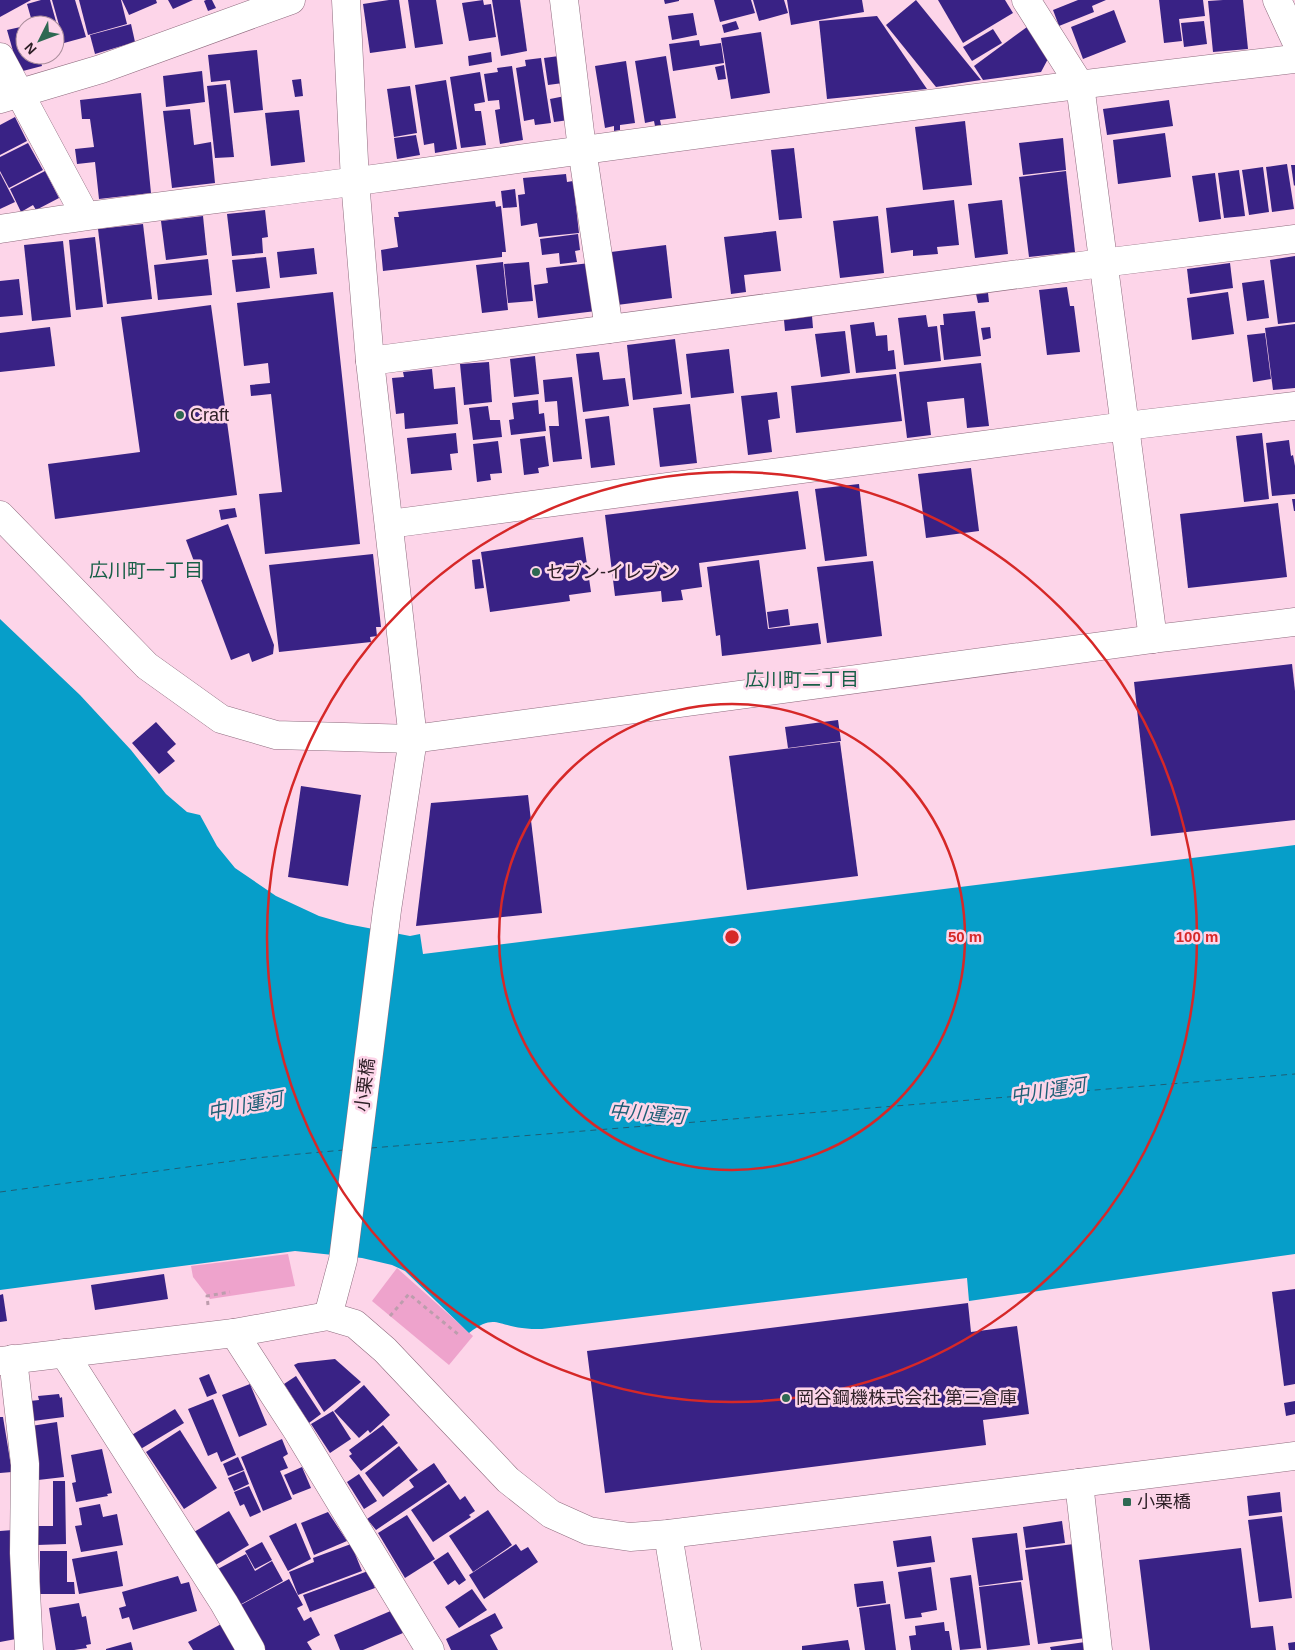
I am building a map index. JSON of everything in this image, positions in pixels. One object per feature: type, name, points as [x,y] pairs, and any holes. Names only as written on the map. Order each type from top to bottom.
[{"type":"street","points":[[10,96],[101,69],[292,0]]},
{"type":"street","name":"小栗橋","points":[[328,1316],[343,1260],[387,910],[413,738],[370,362],[355,181],[346,0]]},
{"type":"street","points":[[564,0],[582,149],[609,329]]},
{"type":"street","points":[[1026,0],[1080,85],[1153,639]]},
{"type":"street","points":[[1277,0],[1295,39]]},
{"type":"street","points":[[0,57],[10,96],[84,215]]},
{"type":"street","points":[[0,229],[84,215],[355,181],[582,149],[1295,59]]},
{"type":"street","points":[[370,362],[1102,263],[1295,239]]},
{"type":"street","points":[[389,524],[1126,426],[1295,406]]},
{"type":"street","points":[[0,515],[147,666],[221,719],[276,735],[413,738],[1153,639],[1295,622]]},
{"type":"street","points":[[29,1650],[24,1553],[25,1464],[7,1360],[234,1332],[328,1316],[355,1324],[385,1350],[508,1480],[551,1514],[589,1530],[630,1537],[668,1534],[1295,1456]]},
{"type":"street","points":[[234,1332],[298,1432],[430,1650]]},
{"type":"street","points":[[64,1353],[218,1594],[251,1650]]},
{"type":"street","points":[[1078,1483],[1098,1650]]},
{"type":"street","points":[[668,1534],[687,1650]]},
{"type":"path","points":[[208,1305],[207,1296],[230,1292]]},
{"type":"path","points":[[386,1320],[409,1294],[459,1336]]},
{"type":"shaded area","points":[[288,1254],[295,1286],[210,1299],[193,1277],[191,1266]]},
{"type":"shaded area","points":[[397,1268],[473,1336],[449,1365],[372,1301]]},
{"type":"water","name":"中川運河","points":[[0,619],[80,695],[131,750],[166,794],[187,812],[200,815],[217,846],[235,868],[276,896],[319,916],[347,924],[410,936],[420,934],[423,954],[1295,845],[1295,1254],[969,1301],[967,1278],[542,1329],[513,1327],[490,1322],[477,1327],[469,1333],[405,1271],[392,1265],[362,1258],[295,1251],[0,1290]]},
{"type":"building","points":[[0,0],[31,0],[0,17]]},
{"type":"building","points":[[41,0],[50,0],[54,15],[30,15],[27,4]]},
{"type":"building","points":[[52,0],[75,0],[86,37],[65,43],[65,15],[56,15]]},
{"type":"building","points":[[79,0],[121,0],[127,24],[88,35]]},
{"type":"building","points":[[122,0],[156,0],[157,3],[129,15]]},
{"type":"building","points":[[168,0],[193,0],[173,9]]},
{"type":"building","points":[[212,0],[216,8],[208,11],[204,1]]},
{"type":"building","points":[[399,0],[406,48],[370,53],[363,4]]},
{"type":"building","points":[[408,0],[436,0],[443,44],[415,48]]},
{"type":"building","points":[[483,0],[484,5],[491,4],[496,37],[469,41],[462,3]]},
{"type":"building","points":[[492,0],[520,0],[527,51],[501,56]]},
{"type":"building","points":[[664,0],[679,0],[679,1],[665,4]]},
{"type":"building","points":[[714,0],[751,0],[755,13],[720,22]]},
{"type":"building","points":[[753,0],[784,0],[788,13],[759,21]]},
{"type":"building","points":[[787,0],[862,0],[864,12],[791,25]]},
{"type":"building","points":[[916,0],[981,80],[936,87],[886,25]]},
{"type":"building","points":[[938,0],[1005,0],[1013,13],[963,43]]},
{"type":"building","points":[[1078,0],[1106,0],[1092,6],[1094,12],[1059,26],[1053,10]]},
{"type":"building","points":[[1159,0],[1203,0],[1205,16],[1179,19],[1182,41],[1164,43]]},
{"type":"building","points":[[1243,0],[1248,49],[1213,52],[1208,1]]},
{"type":"building","points":[[1114,10],[1126,42],[1083,59],[1071,27]]},
{"type":"building","points":[[693,13],[697,35],[672,40],[668,16]]},
{"type":"building","points":[[877,16],[927,89],[827,99],[819,21]]},
{"type":"building","points":[[736,21],[739,29],[724,33],[722,25]]},
{"type":"building","points":[[1204,21],[1207,44],[1184,47],[1181,23]]},
{"type":"building","points":[[131,24],[135,42],[95,54],[90,35]]},
{"type":"building","points":[[1027,27],[1049,57],[1041,72],[983,80],[974,66]]},
{"type":"building","points":[[15,28],[15,58],[7,30]]},
{"type":"building","points":[[993,29],[1002,43],[972,61],[963,47]]},
{"type":"building","points":[[761,32],[770,93],[731,99],[721,38]]},
{"type":"building","points":[[699,40],[700,46],[721,43],[724,63],[673,71],[669,44]]},
{"type":"building","points":[[257,50],[263,110],[234,113],[230,80],[211,82],[208,55]]},
{"type":"building","points":[[491,52],[492,62],[469,66],[468,56]]},
{"type":"building","points":[[559,56],[563,83],[548,85],[544,58]]},
{"type":"building","points":[[666,56],[676,118],[660,120],[661,125],[655,126],[654,121],[645,123],[635,61]]},
{"type":"building","points":[[541,58],[551,123],[535,125],[534,119],[524,121],[516,68],[526,66],[525,60]]},
{"type":"building","points":[[626,61],[635,123],[620,125],[620,130],[614,131],[614,126],[605,128],[595,66]]},
{"type":"building","points":[[17,65],[42,65],[42,66],[19,72]]},
{"type":"building","points":[[724,65],[726,79],[718,80],[715,67]]},
{"type":"building","points":[[512,66],[523,140],[500,144],[495,110],[500,109],[499,100],[488,101],[484,74],[498,72],[497,68]]},
{"type":"building","points":[[202,71],[205,102],[166,107],[163,76]]},
{"type":"building","points":[[480,72],[485,102],[474,104],[475,111],[481,111],[486,145],[461,148],[450,77]]},
{"type":"building","points":[[301,79],[303,96],[295,97],[292,80]]},
{"type":"building","points":[[446,80],[457,149],[435,153],[434,143],[424,145],[415,85]]},
{"type":"building","points":[[226,84],[234,157],[215,158],[207,86]]},
{"type":"building","points":[[410,86],[417,133],[394,137],[387,89]]},
{"type":"building","points":[[141,93],[151,193],[99,199],[95,162],[77,164],[75,149],[94,147],[90,119],[82,119],[80,100]]},
{"type":"building","points":[[565,96],[569,120],[554,122],[550,99]]},
{"type":"building","points":[[1169,100],[1173,126],[1107,135],[1103,109]]},
{"type":"building","points":[[190,109],[194,145],[211,142],[215,183],[172,188],[163,111]]},
{"type":"building","points":[[299,110],[305,162],[271,166],[265,113]]},
{"type":"building","points":[[15,117],[27,141],[0,155],[0,125]]},
{"type":"building","points":[[965,121],[972,185],[923,190],[915,127]]},
{"type":"building","points":[[1165,133],[1171,177],[1118,184],[1113,140]]},
{"type":"building","points":[[416,135],[420,155],[397,159],[394,138]]},
{"type":"building","points":[[1063,138],[1066,170],[1023,175],[1019,143]]},
{"type":"building","points":[[28,143],[43,170],[9,188],[0,171],[0,157]]},
{"type":"building","points":[[794,148],[802,218],[779,220],[771,150]]},
{"type":"building","points":[[1287,164],[1294,209],[1272,212],[1266,167]]},
{"type":"building","points":[[1291,165],[1295,165],[1294,186]]},
{"type":"building","points":[[1263,167],[1269,212],[1249,215],[1242,170]]},
{"type":"building","points":[[1239,170],[1245,216],[1224,218],[1218,173]]},
{"type":"building","points":[[45,171],[59,198],[36,210],[33,205],[21,212],[10,189]]},
{"type":"building","points":[[1066,171],[1075,252],[1029,257],[1019,177]]},
{"type":"building","points":[[0,173],[15,202],[0,209]]},
{"type":"building","points":[[1215,173],[1221,219],[1199,222],[1192,176]]},
{"type":"building","points":[[566,174],[567,182],[573,181],[579,233],[539,237],[537,223],[521,226],[518,195],[525,194],[523,178]]},
{"type":"building","points":[[515,189],[517,207],[503,208],[501,191]]},
{"type":"building","points":[[954,200],[959,245],[937,247],[938,254],[913,256],[913,250],[891,253],[886,208]]},
{"type":"building","points":[[1002,200],[1008,254],[975,258],[968,204]]},
{"type":"building","points":[[495,201],[496,207],[501,206],[506,252],[502,252],[502,257],[383,271],[381,250],[398,247],[394,217],[399,217],[398,212]]},
{"type":"building","points":[[265,210],[268,237],[262,238],[263,253],[232,256],[227,214]]},
{"type":"building","points":[[203,216],[207,255],[166,260],[161,221]]},
{"type":"building","points":[[878,216],[884,273],[840,278],[833,221]]},
{"type":"building","points":[[143,224],[152,299],[107,304],[98,229]]},
{"type":"building","points":[[776,231],[781,271],[744,275],[746,292],[731,294],[724,237]]},
{"type":"building","points":[[578,234],[580,250],[575,251],[577,262],[560,264],[559,253],[542,255],[540,239]]},
{"type":"building","points":[[95,237],[103,307],[76,310],[69,240]]},
{"type":"building","points":[[63,241],[71,317],[32,321],[24,245]]},
{"type":"building","points":[[666,245],[672,298],[617,305],[611,252]]},
{"type":"building","points":[[314,248],[317,274],[280,278],[277,252]]},
{"type":"building","points":[[1295,256],[1295,322],[1278,324],[1270,260]]},
{"type":"building","points":[[266,257],[270,288],[236,292],[232,260]]},
{"type":"building","points":[[208,259],[212,295],[158,300],[154,265]]},
{"type":"building","points":[[503,262],[508,310],[482,313],[476,265]]},
{"type":"building","points":[[529,262],[533,301],[508,303],[504,264]]},
{"type":"building","points":[[590,263],[596,311],[538,318],[534,285],[548,283],[546,268]]},
{"type":"building","points":[[1230,263],[1233,288],[1190,294],[1187,269]]},
{"type":"building","points":[[19,279],[23,315],[0,317],[0,281]]},
{"type":"building","points":[[1264,280],[1269,318],[1247,321],[1242,283]]},
{"type":"building","points":[[1067,287],[1070,306],[1074,306],[1080,352],[1047,355],[1039,290]]},
{"type":"building","points":[[333,292],[360,544],[265,554],[259,494],[282,492],[271,394],[251,396],[250,385],[270,383],[268,363],[244,366],[237,303]]},
{"type":"building","points":[[1228,292],[1234,334],[1192,340],[1187,298]]},
{"type":"building","points":[[988,293],[989,302],[978,303],[976,294]]},
{"type":"building","points":[[211,305],[237,495],[55,519],[48,464],[140,452],[121,317]]},
{"type":"building","points":[[975,311],[981,356],[944,360],[940,325],[944,325],[943,314]]},
{"type":"building","points":[[926,315],[928,327],[937,326],[941,361],[904,365],[898,318]]},
{"type":"building","points":[[812,316],[813,328],[785,331],[784,320]]},
{"type":"building","points":[[874,322],[876,336],[887,335],[888,351],[894,350],[896,369],[856,373],[850,325]]},
{"type":"building","points":[[1295,324],[1295,388],[1273,390],[1265,328]]},
{"type":"building","points":[[50,327],[55,366],[0,372],[0,333]]},
{"type":"building","points":[[990,327],[991,338],[983,340],[981,328]]},
{"type":"building","points":[[845,331],[850,373],[821,377],[815,334]]},
{"type":"building","points":[[1265,333],[1271,379],[1253,382],[1247,335]]},
{"type":"building","points":[[675,339],[682,394],[633,400],[627,345]]},
{"type":"building","points":[[729,349],[734,393],[691,398],[686,354]]},
{"type":"building","points":[[599,352],[603,380],[625,378],[629,406],[583,412],[576,354]]},
{"type":"building","points":[[535,356],[539,394],[514,397],[510,359]]},
{"type":"building","points":[[489,362],[492,402],[464,405],[460,364]]},
{"type":"building","points":[[981,363],[989,426],[967,428],[964,398],[927,402],[931,435],[907,438],[899,372]]},
{"type":"building","points":[[432,369],[434,389],[455,387],[458,424],[405,429],[404,413],[396,414],[392,378],[404,377],[403,372]]},
{"type":"building","points":[[896,374],[902,421],[796,433],[791,386]]},
{"type":"building","points":[[572,377],[582,459],[553,462],[549,426],[559,426],[557,401],[545,402],[543,380]]},
{"type":"building","points":[[777,392],[780,418],[768,420],[772,452],[748,455],[741,396]]},
{"type":"building","points":[[538,400],[539,414],[544,413],[546,431],[511,435],[509,420],[514,419],[512,403]]},
{"type":"building","points":[[690,404],[697,463],[660,467],[653,408]]},
{"type":"building","points":[[488,406],[490,420],[500,420],[502,437],[473,440],[469,408]]},
{"type":"building","points":[[609,416],[615,465],[591,468],[585,419]]},
{"type":"building","points":[[456,433],[458,453],[450,454],[452,470],[411,474],[407,438]]},
{"type":"building","points":[[1262,433],[1269,499],[1244,502],[1236,436]]},
{"type":"building","points":[[545,436],[549,466],[538,468],[539,473],[524,475],[520,439]]},
{"type":"building","points":[[1289,440],[1291,456],[1293,455],[1295,466],[1295,494],[1272,496],[1266,443]]},
{"type":"building","points":[[498,441],[502,473],[490,474],[491,480],[477,482],[473,444]]},
{"type":"building","points":[[971,468],[979,531],[926,538],[918,474]]},
{"type":"building","points":[[859,484],[867,556],[825,561],[815,489]]},
{"type":"building","points":[[798,491],[806,549],[699,563],[702,587],[681,590],[683,600],[662,602],[661,591],[615,596],[605,515]]},
{"type":"building","points":[[1292,499],[1295,499],[1295,511],[1294,511]]},
{"type":"building","points":[[1278,503],[1287,577],[1188,588],[1180,514]]},
{"type":"building","points":[[235,508],[237,517],[221,520],[219,510]]},
{"type":"building","points":[[228,524],[274,645],[273,654],[252,662],[249,653],[231,660],[186,540]]},
{"type":"building","name":"セブン-イレブン","points":[[583,537],[591,592],[569,595],[570,601],[490,612],[481,552]]},
{"type":"building","points":[[373,554],[381,627],[376,627],[377,636],[370,637],[371,642],[279,652],[269,565]]},
{"type":"building","points":[[480,559],[484,588],[475,589],[472,560]]},
{"type":"building","points":[[759,560],[768,629],[818,623],[821,644],[722,656],[720,635],[716,636],[707,567]]},
{"type":"building","points":[[873,561],[882,636],[827,643],[817,567]]},
{"type":"building","points":[[788,609],[790,625],[769,628],[767,612]]},
{"type":"building","points":[[1292,664],[1295,691],[1295,820],[1151,836],[1134,682]]},
{"type":"building","points":[[838,720],[841,741],[788,748],[785,727]]},
{"type":"building","points":[[156,722],[176,744],[167,752],[175,761],[159,774],[132,743]]},
{"type":"building","points":[[840,742],[858,876],[747,890],[729,756]]},
{"type":"building","points":[[301,786],[361,795],[348,886],[288,877]]},
{"type":"building","points":[[528,795],[542,913],[416,926],[431,803]]},
{"type":"building","points":[[164,1274],[168,1299],[95,1310],[91,1285]]},
{"type":"building","points":[[1295,1289],[1295,1384],[1284,1386],[1272,1292]]},
{"type":"building","points":[[3,1294],[7,1321],[0,1322],[0,1295]]},
{"type":"building","name":"岡谷鋼機株式会社 第三倉庫","points":[[968,1303],[971,1332],[1017,1326],[1029,1414],[983,1420],[986,1445],[605,1493],[587,1351]]},
{"type":"building","points":[[335,1359],[361,1382],[324,1412],[294,1365]]},
{"type":"building","points":[[209,1374],[217,1393],[207,1397],[199,1378]]},
{"type":"building","points":[[296,1376],[321,1414],[309,1423],[284,1384]]},
{"type":"building","points":[[250,1384],[267,1425],[239,1437],[222,1395]]},
{"type":"building","points":[[364,1385],[390,1415],[370,1433],[368,1430],[359,1438],[334,1411]]},
{"type":"building","points":[[59,1394],[60,1398],[62,1397],[64,1417],[33,1421],[30,1401],[39,1400],[38,1396]]},
{"type":"building","points":[[213,1399],[236,1455],[221,1462],[217,1452],[208,1456],[188,1409]]},
{"type":"building","points":[[1295,1401],[1295,1414],[1286,1416],[1284,1403]]},
{"type":"building","points":[[175,1409],[184,1423],[139,1450],[130,1436]]},
{"type":"building","points":[[333,1411],[351,1439],[330,1453],[311,1424]]},
{"type":"building","points":[[0,1417],[3,1417],[12,1472],[0,1473]]},
{"type":"building","points":[[57,1422],[64,1477],[38,1480],[31,1426]]},
{"type":"building","points":[[383,1425],[398,1443],[361,1471],[349,1456],[352,1454],[349,1450]]},
{"type":"building","points":[[180,1430],[217,1488],[184,1509],[146,1452]]},
{"type":"building","points":[[282,1439],[288,1454],[283,1457],[288,1468],[280,1471],[292,1499],[263,1511],[241,1457]]},
{"type":"building","points":[[399,1446],[418,1470],[383,1497],[365,1473]]},
{"type":"building","points":[[102,1449],[112,1493],[107,1494],[108,1496],[76,1502],[72,1483],[76,1482],[71,1455]]},
{"type":"building","points":[[238,1457],[244,1470],[228,1476],[223,1464]]},
{"type":"building","points":[[434,1463],[447,1482],[376,1530],[367,1519],[414,1487],[409,1480]]},
{"type":"building","points":[[302,1467],[311,1488],[293,1495],[284,1475]]},
{"type":"building","points":[[244,1471],[249,1484],[234,1491],[228,1478]]},
{"type":"building","points":[[359,1474],[377,1501],[364,1509],[347,1482]]},
{"type":"building","points":[[53,1481],[65,1481],[66,1544],[37,1545],[37,1526],[53,1526]]},
{"type":"building","points":[[449,1484],[460,1500],[465,1496],[475,1511],[469,1515],[471,1517],[433,1542],[411,1510]]},
{"type":"building","points":[[249,1486],[261,1512],[250,1517],[244,1504],[240,1506],[234,1492]]},
{"type":"building","points":[[1280,1492],[1282,1512],[1249,1516],[1247,1496]]},
{"type":"building","points":[[100,1504],[103,1517],[117,1514],[123,1545],[81,1552],[75,1526],[82,1525],[79,1508]]},
{"type":"building","points":[[488,1510],[512,1545],[473,1572],[449,1536]]},
{"type":"building","points":[[229,1511],[249,1545],[214,1566],[194,1532]]},
{"type":"building","points":[[328,1512],[347,1541],[314,1555],[301,1523]]},
{"type":"building","points":[[407,1515],[435,1559],[405,1578],[378,1533]]},
{"type":"building","points":[[1282,1516],[1292,1598],[1259,1602],[1248,1520]]},
{"type":"building","points":[[1062,1521],[1065,1543],[1026,1548],[1023,1527]]},
{"type":"building","points":[[296,1523],[311,1559],[288,1571],[269,1536]]},
{"type":"building","points":[[13,1530],[16,1639],[0,1642],[0,1531]]},
{"type":"building","points":[[1017,1533],[1023,1580],[979,1586],[972,1538]]},
{"type":"building","points":[[931,1536],[935,1562],[897,1567],[893,1541]]},
{"type":"building","points":[[262,1542],[272,1560],[255,1569],[245,1551]]},
{"type":"building","points":[[351,1544],[362,1571],[298,1595],[289,1572],[314,1562],[313,1558]]},
{"type":"building","points":[[516,1544],[521,1551],[528,1547],[538,1562],[484,1599],[469,1575]]},
{"type":"building","points":[[1074,1544],[1086,1638],[1038,1644],[1025,1550]]},
{"type":"building","points":[[1241,1548],[1251,1628],[1273,1626],[1276,1650],[1150,1650],[1139,1560]]},
{"type":"building","points":[[40,1551],[67,1551],[67,1582],[74,1582],[75,1594],[40,1594]]},
{"type":"building","points":[[117,1551],[123,1586],[79,1594],[72,1559]]},
{"type":"building","points":[[448,1552],[466,1580],[459,1585],[455,1580],[448,1585],[433,1562]]},
{"type":"building","points":[[246,1554],[255,1571],[272,1561],[283,1581],[234,1608],[214,1571]]},
{"type":"building","points":[[931,1567],[937,1610],[921,1613],[922,1617],[905,1619],[898,1572]]},
{"type":"building","points":[[368,1571],[375,1588],[310,1612],[303,1595]]},
{"type":"building","points":[[971,1575],[981,1648],[960,1650],[950,1578]]},
{"type":"building","points":[[178,1576],[181,1584],[189,1582],[197,1611],[133,1630],[129,1617],[122,1619],[119,1608],[126,1606],[122,1592]]},
{"type":"building","points":[[289,1579],[303,1605],[297,1608],[304,1621],[311,1617],[320,1635],[307,1642],[312,1650],[257,1650],[235,1608]]},
{"type":"building","points":[[883,1581],[886,1603],[857,1607],[854,1584]]},
{"type":"building","points":[[1021,1582],[1030,1645],[987,1650],[979,1587]]},
{"type":"building","points":[[472,1589],[487,1610],[459,1628],[445,1607]]},
{"type":"building","points":[[79,1603],[82,1617],[86,1616],[91,1644],[86,1645],[87,1648],[56,1650],[49,1608]]},
{"type":"building","points":[[890,1604],[896,1650],[865,1650],[859,1608]]},
{"type":"building","points":[[393,1610],[403,1633],[363,1650],[340,1650],[334,1635]]},
{"type":"building","points":[[495,1613],[503,1628],[490,1635],[498,1650],[451,1650],[446,1639]]},
{"type":"building","points":[[944,1622],[945,1631],[949,1631],[952,1650],[911,1650],[909,1636],[916,1635],[915,1626]]},
{"type":"building","points":[[223,1623],[237,1650],[193,1650],[188,1642]]},
{"type":"building","points":[[848,1640],[850,1650],[802,1650],[802,1646]]},
{"type":"building","points":[[131,1642],[133,1650],[106,1650],[106,1649]]},
{"type":"building","points":[[1085,1642],[1086,1650],[1051,1650],[1050,1647]]},
{"type":"building","points":[[1295,1642],[1295,1650],[1289,1650],[1288,1643]]},
{"type":"ferry route","points":[[371,1148],[1295,1074]]},
{"type":"ferry route","points":[[0,1192],[255,1158],[344,1150]]},
{"type":"place","name":"Craft","points":[[180,415]]},
{"type":"place","name":"セブン-イレブン","points":[[536,572]]},
{"type":"place","name":"岡谷鋼機株式会社 第三倉庫","points":[[786,1398]]},
{"type":"place","name":"小栗橋","points":[[1127,1502]]},
{"type":"district","name":"広川町一丁目","points":[[146,570]]},
{"type":"district","name":"広川町二丁目","points":[[802,679]]}]
